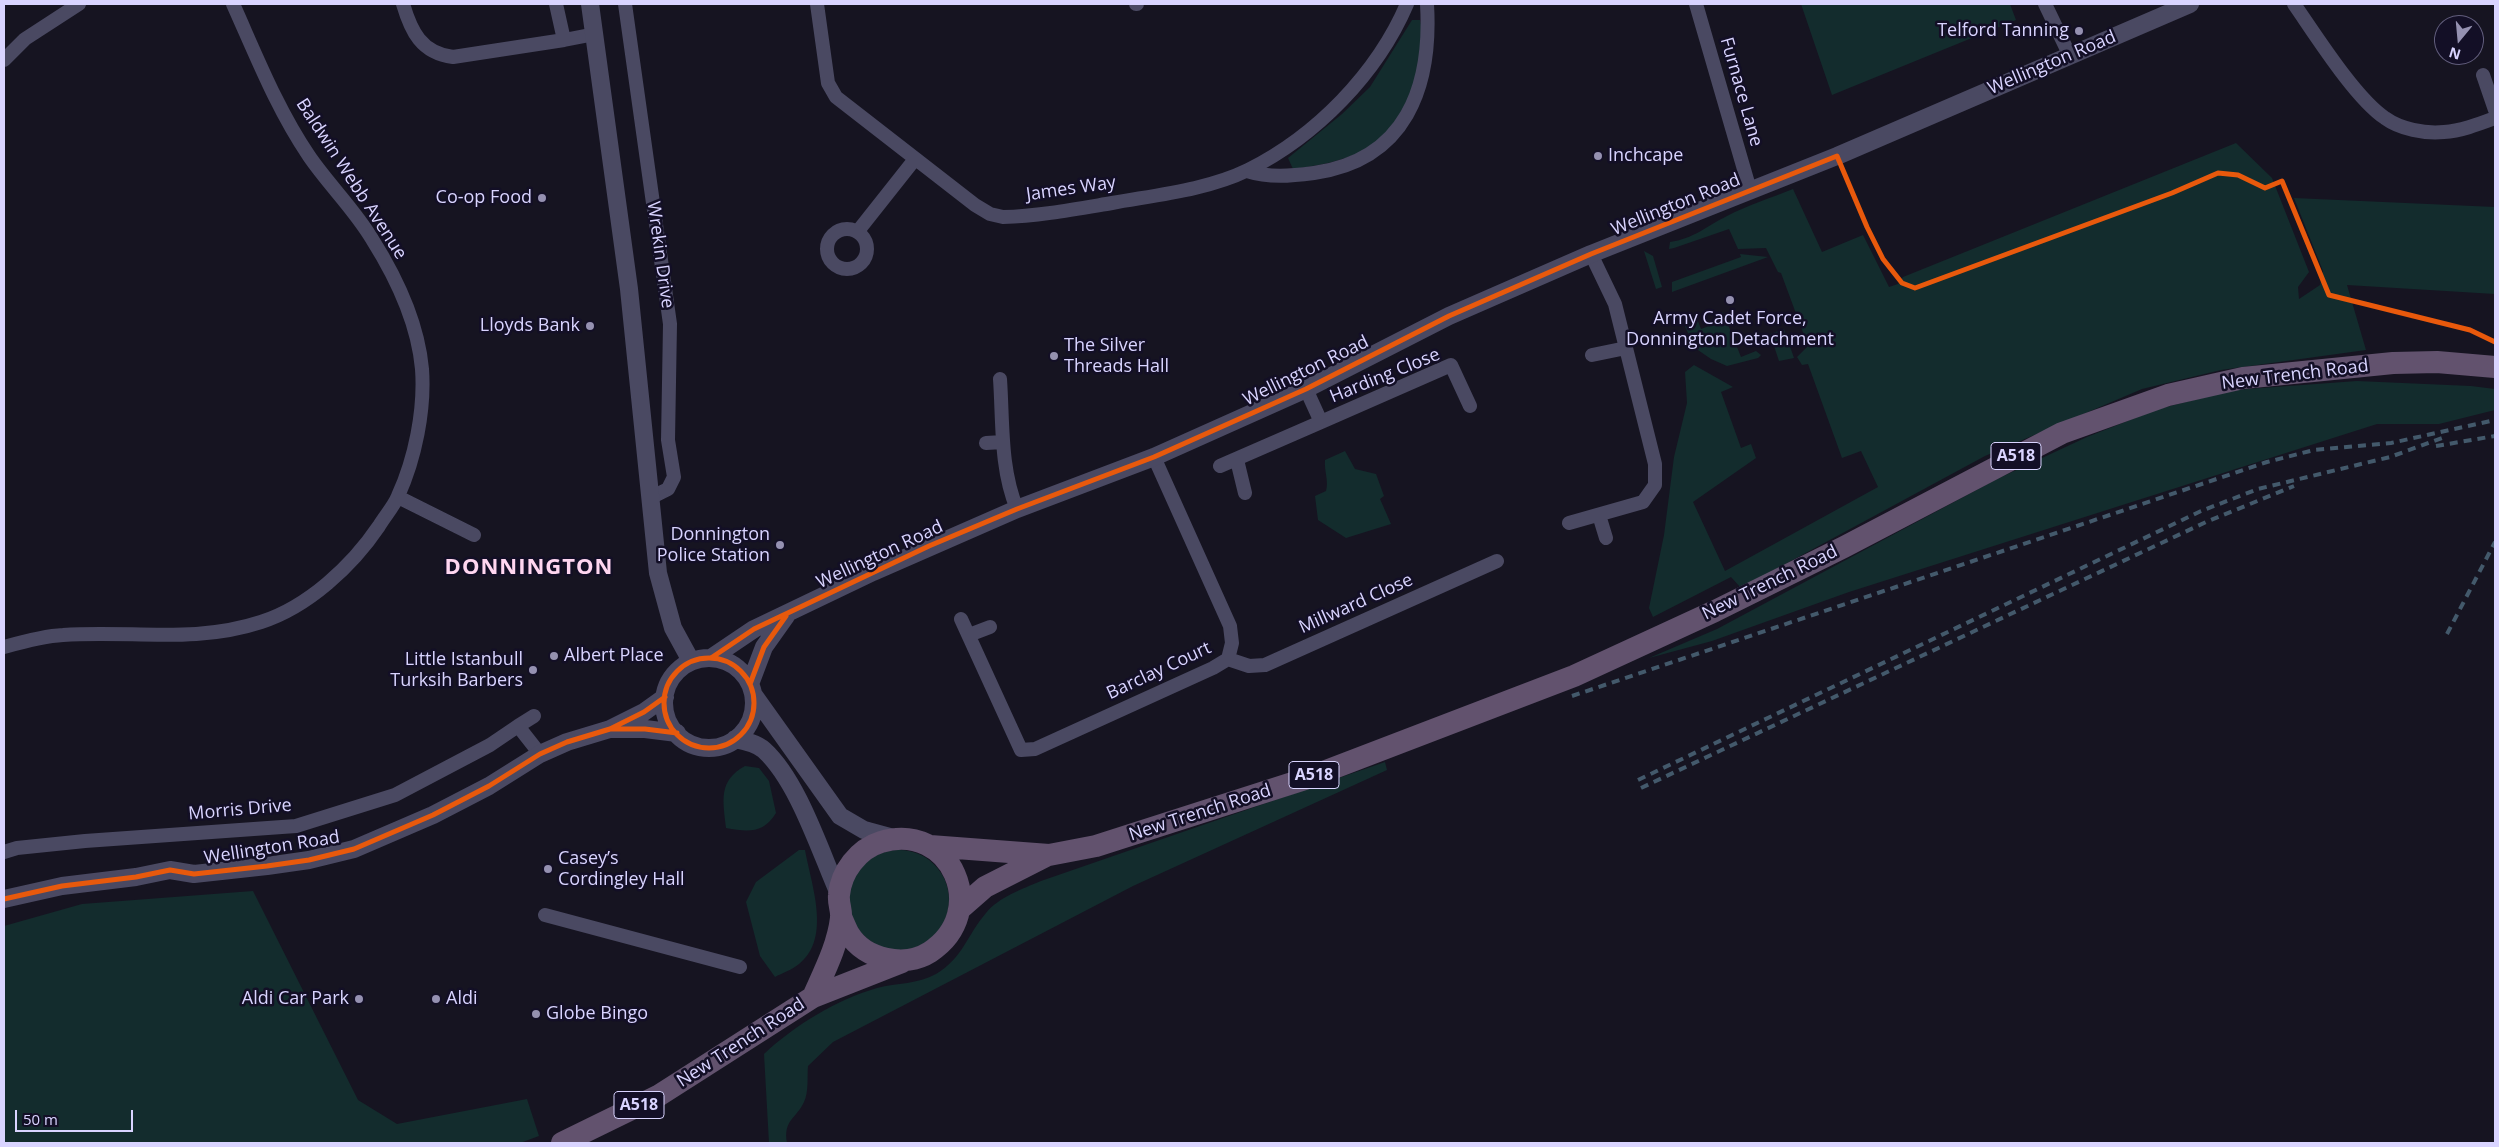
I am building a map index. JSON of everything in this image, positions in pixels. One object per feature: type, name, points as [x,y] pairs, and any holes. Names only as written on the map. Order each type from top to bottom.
[{"type":"highway","name":"New Trench Road","points":[[961,908],[985,887],[1049,854],[1114,840],[1305,779],[1574,676],[1715,611],[1844,547],[2062,432],[2168,395],[2243,378],[2392,363],[2437,362],[2495,367]]},
{"type":"highway","points":[[896,839],[914,840],[930,846],[944,857],[955,872],[960,890],[961,908],[955,928],[942,944],[924,956],[904,961],[883,959],[865,950],[850,936],[841,917],[839,894],[843,877],[852,862],[864,850],[880,842],[896,839]]},
{"type":"highway","name":"New Trench Road","points":[[930,846],[1049,854]]},
{"type":"highway","name":"New Trench Road","points":[[813,997],[830,958],[841,917]]},
{"type":"highway","name":"New Trench Road","points":[[562,1143],[658,1096],[813,997],[904,961]]},
{"type":"street","points":[[4,60],[25,39],[79,4]]},
{"type":"street","name":"Baldwin Webb Avenue","points":[[4,647],[61,635],[216,634],[263,622],[301,602],[337,575],[371,538],[398,497],[412,454],[420,416],[422,369],[410,318],[388,266],[371,237],[308,155],[285,116],[233,4]]},
{"type":"street","points":[[403,4],[410,27],[417,40],[431,50],[453,57],[595,34]]},
{"type":"street","points":[[556,4],[564,40]]},
{"type":"street","name":"Wrekin Drive","points":[[590,4],[627,270],[652,497],[658,573],[673,628],[691,661]]},
{"type":"street","name":"Wrekin Drive","points":[[625,4],[670,324],[668,440],[674,477],[668,489],[652,497]]},
{"type":"street","name":"James Way","points":[[816,4],[828,83],[836,97],[975,205],[990,214],[1003,217],[1093,206],[1190,190],[1247,171],[1286,147],[1320,120],[1373,66],[1407,4]]},
{"type":"street","name":"James Way","points":[[1247,171],[1263,176],[1322,172],[1356,163],[1379,150],[1400,127],[1414,100],[1425,61],[1429,33],[1427,4]]},
{"type":"street","name":"Furnace Lane","points":[[1696,4],[1750,190]]},
{"type":"street","points":[[2045,4],[2070,56]]},
{"type":"street","name":"Wellington Road","points":[[711,658],[754,630],[929,546],[1017,509],[1154,457],[1306,389],[1448,316],[1591,254],[1736,198],[1750,190],[1780,180],[2190,4]]},
{"type":"street","points":[[2294,4],[2352,84],[2385,118],[2411,130],[2442,133],[2476,125],[2495,118]]},
{"type":"street","points":[[2483,75],[2495,110]]},
{"type":"street","points":[[858,231],[915,158]]},
{"type":"street","points":[[1569,523],[1643,502],[1655,485],[1654,464],[1615,304],[1591,254]]},
{"type":"street","points":[[1592,355],[1626,348]]},
{"type":"street","name":"Harding Close","points":[[1220,466],[1451,366],[1470,406]]},
{"type":"street","points":[[1000,379],[1003,442],[1010,492],[1017,509]]},
{"type":"street","name":"Harding Close","points":[[1306,389],[1321,422]]},
{"type":"street","points":[[986,443],[1003,442]]},
{"type":"street","name":"Barclay Court","points":[[961,620],[1021,750],[1035,749],[1208,670],[1228,659],[1232,644],[1230,626],[1154,457]]},
{"type":"street","points":[[1237,460],[1245,493]]},
{"type":"street","points":[[398,497],[474,535]]},
{"type":"street","points":[[1599,515],[1606,538]]},
{"type":"street","name":"Millward Close","points":[[1228,659],[1249,666],[1265,665],[1497,561]]},
{"type":"street","name":"Wellington Road","points":[[752,689],[764,647],[787,614]]},
{"type":"street","points":[[969,635],[990,627]]},
{"type":"street","points":[[752,689],[753,714],[749,724],[735,740],[722,746],[700,746],[689,743],[677,733],[666,716],[665,697],[673,676],[691,661],[711,658],[730,663],[745,675],[752,689],[840,816],[864,830],[896,839]]},
{"type":"street","name":"Wellington Road","points":[[4,899],[62,886],[136,877],[170,870],[194,874],[267,866],[309,860],[354,849],[433,815],[489,786],[540,754],[567,742],[610,729],[644,712],[665,697]]},
{"type":"street","name":"Morris Drive","points":[[4,852],[17,848],[85,841],[296,826],[394,795],[490,745],[534,716]]},
{"type":"street","points":[[518,726],[540,754]]},
{"type":"street","name":"Wellington Road","points":[[610,729],[645,729],[677,733]]},
{"type":"street","points":[[735,740],[749,742],[763,749],[788,779],[800,801],[839,894]]},
{"type":"street","points":[[545,915],[740,967]]},
{"type":"green space","points":[[1801,4],[2010,4],[2016,20],[1832,95]]},
{"type":"green space","points":[[1412,20],[1420,20],[1421,25],[1422,35],[1419,61],[1414,88],[1405,110],[1394,127],[1379,141],[1362,151],[1318,165],[1293,169],[1288,158],[1342,114],[1370,87]]},
{"type":"green space","points":[[2236,143],[2272,178],[2309,272],[2298,287],[2299,299],[2320,285],[2323,271],[2294,198],[2495,207],[2495,294],[2347,285],[2366,350],[2221,370],[2142,389],[1985,456],[1741,588],[1731,577],[1653,617],[1649,608],[1664,535],[1674,457],[1687,403],[1685,372],[1694,365],[1733,387],[1721,392],[1741,448],[1751,444],[1756,458],[1693,502],[1725,571],[1878,487],[1861,451],[1842,458],[1808,364],[1802,365],[1797,357],[1808,346],[1781,273],[1778,272],[1766,248],[1738,249],[1729,229],[1669,249],[1670,242],[1693,235],[1735,212],[1793,189],[1822,252],[1863,235],[1889,287],[1898,284],[1903,277]]},
{"type":"green space","points":[[1644,251],[1653,256],[1662,287],[1656,289]]},
{"type":"green space","points":[[1740,254],[1768,257],[1672,292],[1672,282],[1741,257]]},
{"type":"green space","points":[[1712,308],[1716,315],[1723,312],[1741,357],[1756,351],[1761,355],[1758,358],[1727,366],[1711,359],[1695,348],[1682,320],[1696,316],[1701,329],[1717,323]]},
{"type":"green space","points":[[1784,329],[1794,358],[1779,361],[1770,334]]},
{"type":"green space","points":[[2357,381],[2471,386],[2495,389],[2495,410],[2439,424],[2377,424],[1849,592],[1712,641],[1649,658],[1717,629],[1997,479],[2087,437],[2158,409],[2234,390]]},
{"type":"green space","points":[[1345,451],[1355,469],[1376,474],[1384,496],[1380,499],[1391,524],[1346,538],[1318,520],[1315,496],[1326,491],[1325,460]]},
{"type":"green space","points":[[1385,762],[1387,770],[1133,886],[833,1042],[808,1066],[806,1098],[789,1124],[786,1135],[787,1143],[769,1143],[764,1054],[789,1033],[846,999],[877,988],[915,982],[936,974],[953,961],[980,921],[997,902],[1041,881]]},
{"type":"green space","points":[[745,766],[759,768],[769,781],[776,813],[766,825],[748,831],[726,828],[724,809],[726,785],[736,772]]},
{"type":"green space","points":[[799,850],[805,850],[817,910],[815,940],[809,953],[799,964],[775,977],[760,956],[746,902],[756,882]]},
{"type":"green space","points":[[899,850],[909,851],[927,858],[941,872],[948,890],[948,910],[941,928],[927,942],[909,949],[899,950],[889,949],[871,942],[857,928],[850,910],[849,900],[850,890],[857,872],[871,858],[889,851]]},
{"type":"green space","points":[[253,891],[358,1100],[397,1124],[527,1099],[539,1136],[520,1143],[4,1143],[4,926],[82,904]]},
{"type":"railway","points":[[1572,696],[2267,462],[2314,450],[2391,443],[2495,420]]},
{"type":"railway","points":[[2436,446],[2495,436]]},
{"type":"railway","points":[[1638,780],[2201,511],[2258,489],[2390,457],[2445,437]]},
{"type":"railway","points":[[1641,788],[2206,522],[2294,486]]},
{"type":"railway","points":[[2447,634],[2495,542]]},
{"type":"cycle path","points":[[711,658],[754,629],[929,546],[1017,509],[1154,457],[1306,389],[1449,316],[1591,254],[1837,156],[1867,227],[1883,259],[1902,283],[1915,288],[2172,193],[2218,173],[2238,175],[2265,188],[2282,181],[2329,295],[2470,330],[2495,342]]},
{"type":"cycle path","points":[[750,684],[764,647],[786,616]]},
{"type":"cycle path","points":[[709,658],[726,662],[741,671],[750,686],[754,703],[750,720],[741,735],[726,744],[709,748],[692,744],[677,735],[668,720],[664,703],[668,686],[677,671],[692,662],[709,658]]},
{"type":"cycle path","points":[[4,899],[62,886],[136,877],[170,870],[194,874],[267,866],[309,860],[354,849],[433,815],[489,786],[540,754],[567,742],[610,729],[644,712],[665,697]]},
{"type":"cycle path","points":[[612,729],[645,729],[677,733]]},
{"type":"place","name":"Telford Tanning","points":[[2079,31]]},
{"type":"place","name":"Inchcape","points":[[1598,156]]},
{"type":"place","name":"Co-op Food","points":[[542,198]]},
{"type":"place","name":"Army Cadet Force, Donnington Detachment","points":[[1730,300]]},
{"type":"place","name":"Lloyds Bank","points":[[590,326]]},
{"type":"place","name":"The Silver Threads Hall","points":[[1054,356]]},
{"type":"place","name":"Donnington Police Station","points":[[780,545]]},
{"type":"place","name":"Albert Place","points":[[554,656]]},
{"type":"place","name":"Little Istanbull Turksih Barbers","points":[[533,670]]},
{"type":"place","name":"Casey’s Cordingley Hall","points":[[548,869]]},
{"type":"place","name":"Aldi Car Park","points":[[359,999]]},
{"type":"place","name":"Aldi","points":[[436,999]]},
{"type":"place","name":"Globe Bingo","points":[[536,1014]]},
{"type":"district","name":"DONNINGTON","points":[[529,568]]}]
